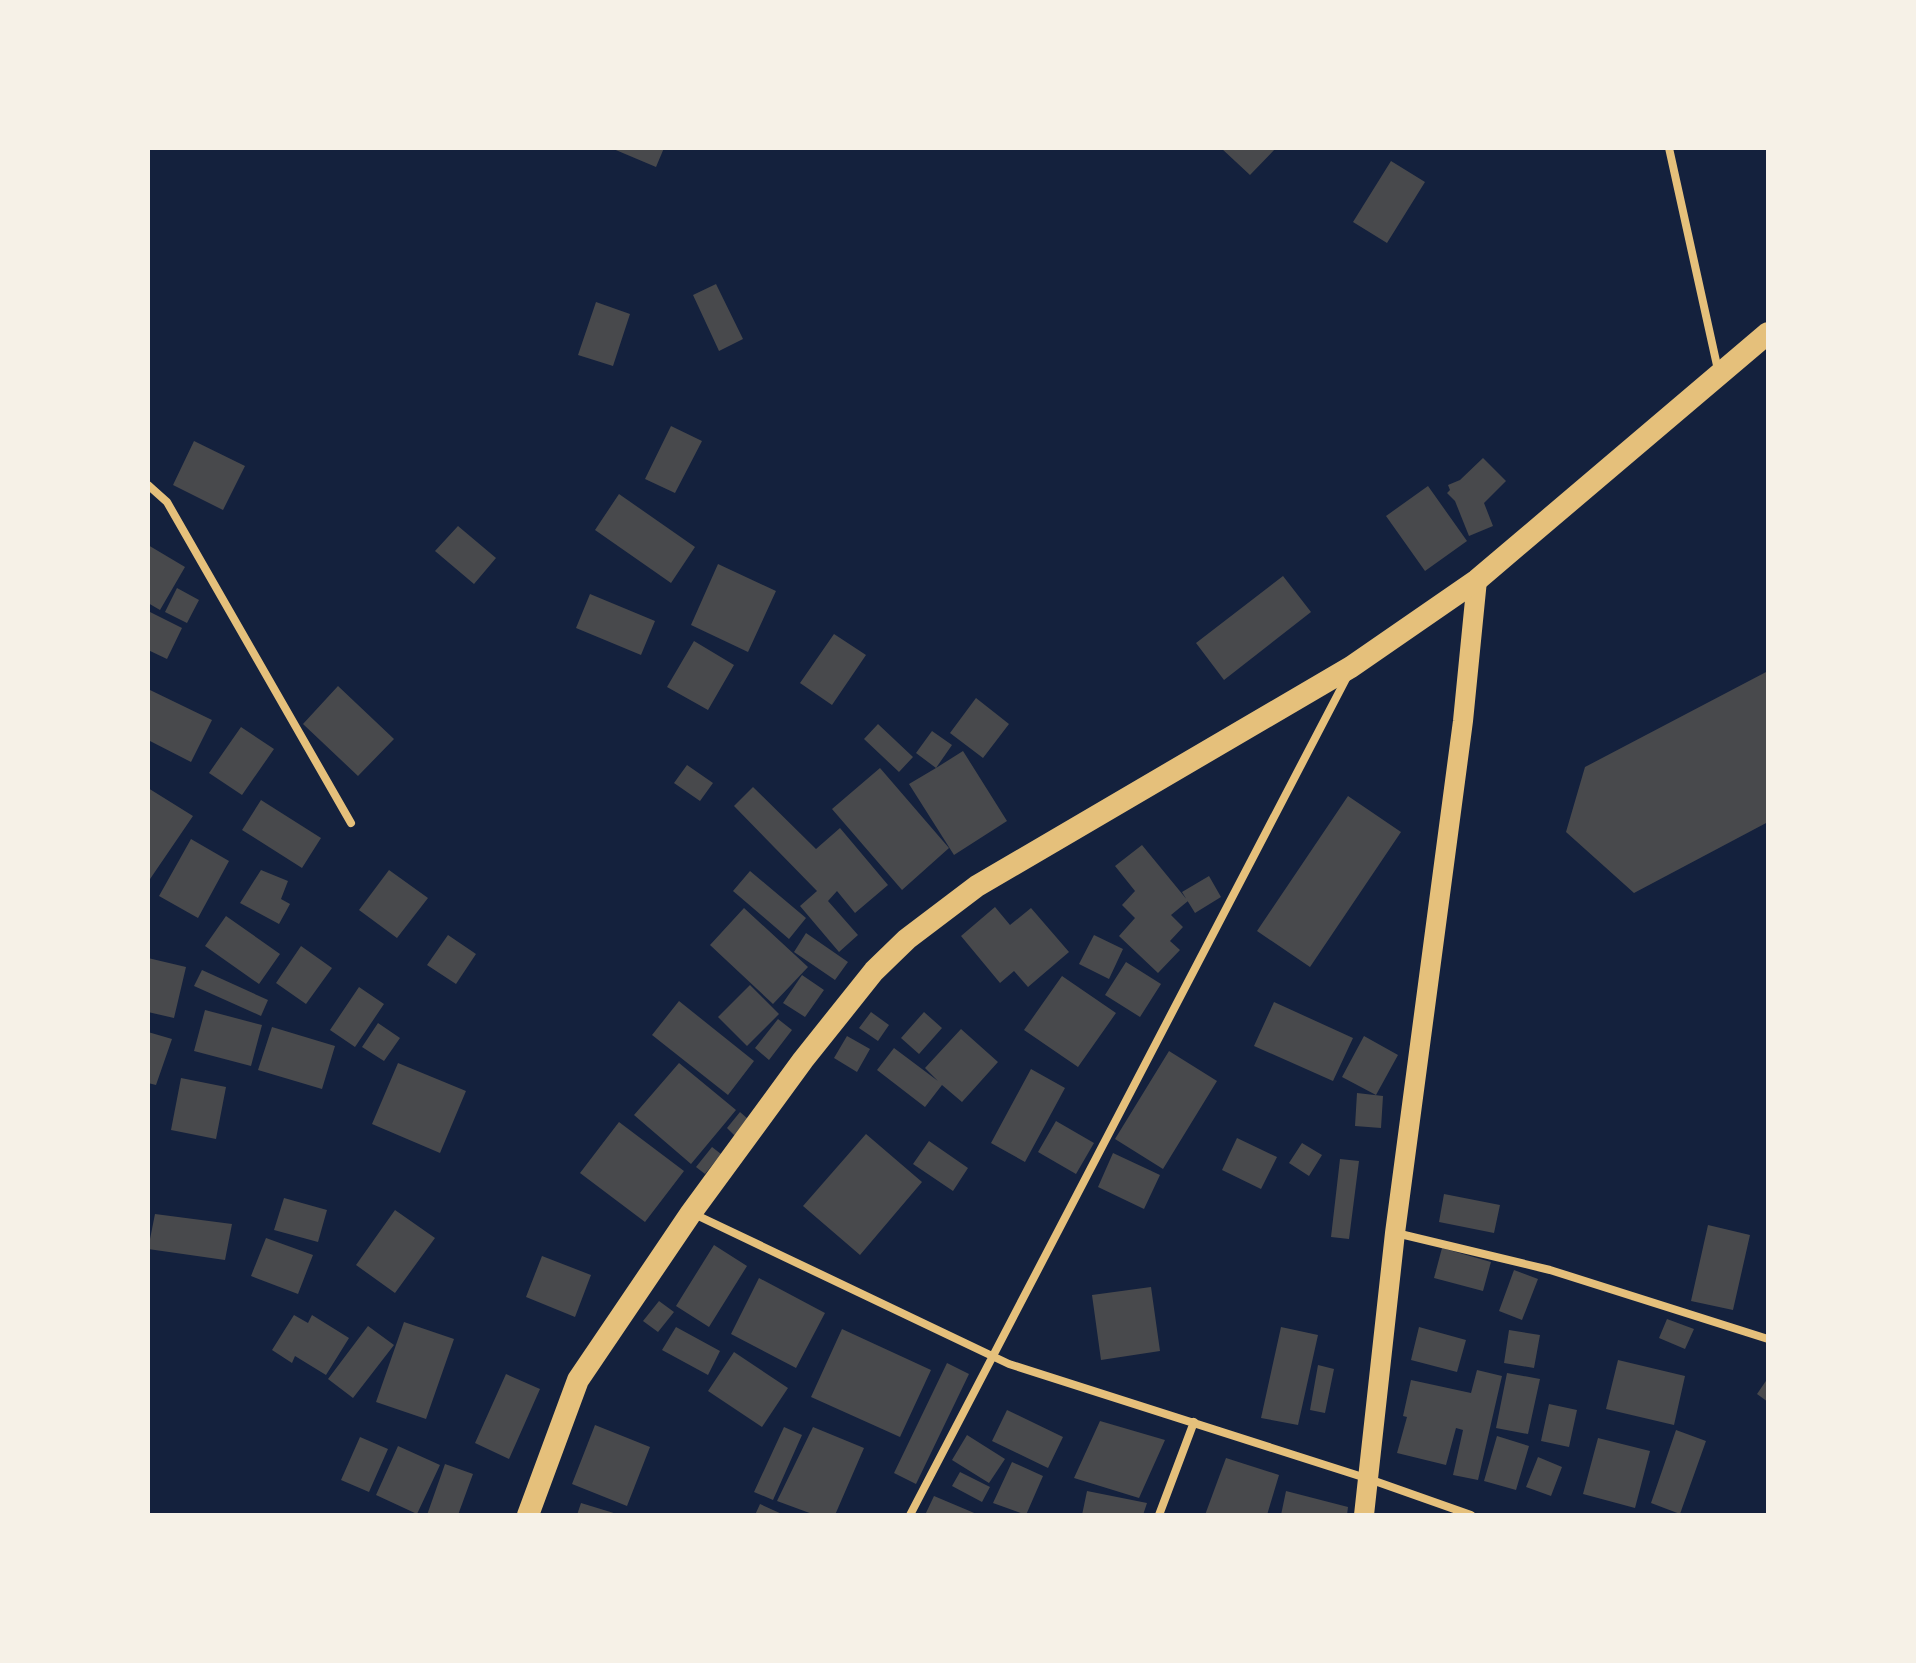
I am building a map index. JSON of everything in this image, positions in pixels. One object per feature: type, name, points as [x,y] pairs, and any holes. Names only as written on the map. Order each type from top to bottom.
[{"type":"highway","points":[[528,1515],[578,1380],[691,1213],[846,1003],[907,939],[977,886],[1351,667],[1477,580],[1768,333]]},
{"type":"main road","points":[[1364,1515],[1395,1233],[1463,721],[1477,580]]},
{"type":"street","points":[[1669,148],[1719,373]]},
{"type":"street","points":[[148,485],[167,502],[351,823]]},
{"type":"street","points":[[910,1515],[1208,938],[1326,722],[1351,667]]},
{"type":"street","points":[[691,1213],[990,1356],[1471,1515]]},
{"type":"street","points":[[1395,1233],[1550,1270],[1768,1339]]},
{"type":"street","points":[[1159,1515],[1194,1422]]},
{"type":"building","points":[[611,148],[664,148],[656,167]]},
{"type":"building","points":[[1221,148],[1276,148],[1250,175]]},
{"type":"building","points":[[1391,161],[1425,182],[1387,243],[1353,222]]},
{"type":"building","points":[[716,284],[743,339],[719,351],[693,295]]},
{"type":"building","points":[[596,302],[630,314],[613,366],[578,355]]},
{"type":"building","points":[[671,426],[702,441],[675,493],[645,479]]},
{"type":"building","points":[[194,441],[245,466],[223,510],[173,485]]},
{"type":"building","points":[[1483,458],[1506,481],[1484,503],[1493,526],[1469,536],[1455,501],[1447,493],[1450,490],[1448,485],[1460,480]]},
{"type":"building","points":[[1428,486],[1467,541],[1425,571],[1386,516]]},
{"type":"building","points":[[619,494],[695,547],[671,583],[595,530]]},
{"type":"building","points":[[458,526],[496,558],[474,584],[435,551]]},
{"type":"building","points":[[148,545],[185,567],[160,610],[148,603]]},
{"type":"building","points":[[718,564],[776,591],[748,652],[691,625]]},
{"type":"building","points":[[1283,576],[1311,612],[1224,680],[1196,643]]},
{"type":"building","points":[[177,588],[199,600],[187,623],[165,612]]},
{"type":"building","points":[[590,594],[655,621],[641,655],[576,628]]},
{"type":"building","points":[[148,611],[182,628],[167,659],[148,650]]},
{"type":"building","points":[[834,634],[866,655],[832,705],[800,683]]},
{"type":"building","points":[[694,641],[734,665],[708,710],[667,687]]},
{"type":"building","points":[[1768,671],[1768,822],[1634,893],[1566,832],[1585,767]]},
{"type":"building","points":[[338,686],[394,739],[358,776],[303,724]]},
{"type":"building","points":[[150,690],[212,720],[191,762],[148,740]]},
{"type":"building","points":[[976,698],[1009,724],[983,758],[950,733]]},
{"type":"building","points":[[878,724],[913,757],[899,772],[864,739]]},
{"type":"building","points":[[241,727],[274,749],[242,795],[209,773]]},
{"type":"building","points":[[932,731],[952,745],[936,768],[916,753]]},
{"type":"building","points":[[963,751],[1007,821],[954,855],[909,784]]},
{"type":"building","points":[[687,765],[713,783],[700,801],[674,783]]},
{"type":"building","points":[[880,768],[949,848],[902,890],[832,809]]},
{"type":"building","points":[[753,787],[816,849],[840,828],[888,885],[855,913],[837,891],[828,901],[858,935],[839,952],[800,906],[817,891],[734,806]]},
{"type":"building","points":[[148,788],[193,816],[148,882]]},
{"type":"building","points":[[1348,796],[1401,832],[1310,967],[1257,931]]},
{"type":"building","points":[[261,800],[321,838],[302,868],[242,830]]},
{"type":"building","points":[[191,839],[229,861],[198,918],[159,896]]},
{"type":"building","points":[[1142,845],[1188,901],[1171,915],[1183,927],[1170,941],[1180,950],[1158,973],[1119,936],[1135,918],[1122,905],[1135,891],[1115,866]]},
{"type":"building","points":[[261,870],[288,881],[281,899],[290,904],[279,924],[240,903]]},
{"type":"building","points":[[389,870],[428,898],[397,938],[359,910]]},
{"type":"building","points":[[750,871],[806,918],[789,939],[733,891]]},
{"type":"building","points":[[1209,876],[1221,897],[1195,913],[1182,892]]},
{"type":"building","points":[[995,907],[1010,925],[1031,908],[1069,952],[1028,987],[1014,971],[1000,983],[961,936]]},
{"type":"building","points":[[744,908],[808,967],[773,1004],[710,945]]},
{"type":"building","points":[[226,916],[280,954],[259,984],[205,946]]},
{"type":"building","points":[[806,933],[848,962],[835,980],[794,952]]},
{"type":"building","points":[[448,935],[476,954],[456,984],[427,965]]},
{"type":"building","points":[[1094,935],[1123,949],[1109,979],[1079,964]]},
{"type":"building","points":[[301,946],[332,968],[306,1004],[276,983]]},
{"type":"building","points":[[148,958],[186,967],[174,1018],[148,1012]]},
{"type":"building","points":[[1126,962],[1161,984],[1140,1017],[1105,995]]},
{"type":"building","points":[[202,970],[268,1000],[261,1016],[194,986]]},
{"type":"building","points":[[802,975],[824,990],[805,1017],[783,1003]]},
{"type":"building","points":[[1062,976],[1116,1013],[1078,1067],[1024,1030]]},
{"type":"building","points":[[750,985],[779,1014],[747,1046],[718,1017]]},
{"type":"building","points":[[359,987],[384,1004],[355,1047],[330,1030]]},
{"type":"building","points":[[679,1001],[754,1061],[728,1095],[652,1035]]},
{"type":"building","points":[[1274,1002],[1353,1038],[1333,1081],[1254,1046]]},
{"type":"building","points":[[205,1010],[262,1025],[251,1066],[194,1051]]},
{"type":"building","points":[[871,1012],[889,1025],[878,1041],[859,1028]]},
{"type":"building","points":[[924,1012],[942,1028],[919,1054],[901,1038]]},
{"type":"building","points":[[778,1019],[792,1030],[769,1060],[755,1048]]},
{"type":"building","points":[[378,1023],[400,1038],[384,1061],[362,1047]]},
{"type":"building","points":[[272,1027],[335,1046],[322,1089],[258,1070]]},
{"type":"building","points":[[961,1029],[998,1062],[962,1102],[942,1085],[925,1107],[877,1070],[894,1048],[938,1081],[925,1068]]},
{"type":"building","points":[[148,1032],[172,1039],[156,1085],[148,1083]]},
{"type":"building","points":[[847,1036],[870,1049],[857,1072],[834,1058]]},
{"type":"building","points":[[1364,1036],[1398,1055],[1376,1095],[1342,1077]]},
{"type":"building","points":[[1169,1051],[1217,1081],[1163,1169],[1115,1139]]},
{"type":"building","points":[[398,1063],[466,1091],[440,1153],[372,1124]]},
{"type":"building","points":[[679,1063],[736,1110],[691,1164],[634,1115]]},
{"type":"building","points":[[1031,1069],[1065,1088],[1025,1162],[991,1143]]},
{"type":"building","points":[[181,1078],[226,1087],[216,1139],[171,1130]]},
{"type":"building","points":[[1357,1093],[1383,1096],[1381,1128],[1355,1126]]},
{"type":"building","points":[[740,1112],[748,1119],[735,1136],[727,1128]]},
{"type":"building","points":[[1056,1121],[1094,1143],[1076,1174],[1038,1152]]},
{"type":"building","points":[[619,1122],[684,1171],[645,1222],[580,1173]]},
{"type":"building","points":[[866,1134],[922,1182],[860,1255],[803,1206]]},
{"type":"building","points":[[1237,1138],[1277,1157],[1261,1189],[1222,1170]]},
{"type":"building","points":[[929,1141],[968,1168],[953,1191],[913,1164]]},
{"type":"building","points":[[1302,1143],[1322,1155],[1309,1176],[1289,1163]]},
{"type":"building","points":[[712,1147],[721,1154],[705,1174],[696,1167]]},
{"type":"building","points":[[1113,1153],[1160,1175],[1144,1209],[1098,1187]]},
{"type":"building","points":[[1340,1159],[1359,1161],[1349,1239],[1331,1237]]},
{"type":"building","points":[[1444,1194],[1500,1205],[1494,1233],[1439,1222]]},
{"type":"building","points":[[284,1198],[327,1210],[318,1242],[274,1230]]},
{"type":"building","points":[[395,1210],[435,1238],[395,1293],[356,1265]]},
{"type":"building","points":[[155,1214],[232,1224],[225,1260],[148,1249]]},
{"type":"building","points":[[1708,1225],[1750,1235],[1733,1310],[1691,1301]]},
{"type":"building","points":[[266,1238],[313,1255],[298,1294],[251,1276]]},
{"type":"building","points":[[714,1245],[747,1266],[709,1327],[676,1306]]},
{"type":"building","points":[[1442,1248],[1491,1262],[1483,1291],[1434,1278]]},
{"type":"building","points":[[542,1256],[591,1275],[575,1317],[526,1297]]},
{"type":"building","points":[[1514,1270],[1538,1279],[1522,1320],[1499,1311]]},
{"type":"building","points":[[759,1278],[825,1313],[796,1368],[731,1334]]},
{"type":"building","points":[[1151,1287],[1160,1351],[1101,1360],[1092,1295]]},
{"type":"building","points":[[659,1301],[674,1312],[658,1332],[643,1321]]},
{"type":"building","points":[[294,1315],[308,1323],[312,1315],[349,1338],[326,1375],[295,1356],[292,1363],[272,1350]]},
{"type":"building","points":[[1667,1319],[1694,1329],[1685,1349],[1659,1338]]},
{"type":"building","points":[[404,1322],[454,1339],[426,1419],[376,1402]]},
{"type":"building","points":[[368,1326],[394,1345],[353,1398],[328,1379]]},
{"type":"building","points":[[676,1327],[720,1351],[708,1375],[662,1350]]},
{"type":"building","points":[[1281,1327],[1318,1335],[1298,1425],[1261,1418]]},
{"type":"building","points":[[1419,1327],[1466,1340],[1457,1372],[1411,1360]]},
{"type":"building","points":[[842,1329],[931,1370],[900,1437],[811,1397]]},
{"type":"building","points":[[1509,1330],[1540,1335],[1534,1368],[1504,1363]]},
{"type":"building","points":[[734,1352],[788,1388],[762,1427],[708,1391]]},
{"type":"building","points":[[1618,1360],[1685,1376],[1674,1425],[1606,1409]]},
{"type":"building","points":[[947,1363],[969,1374],[916,1484],[894,1473]]},
{"type":"building","points":[[1318,1365],[1334,1369],[1325,1413],[1310,1410]]},
{"type":"building","points":[[1477,1370],[1502,1376],[1478,1480],[1453,1475],[1463,1430],[1456,1428],[1446,1465],[1397,1453],[1407,1417],[1403,1416],[1411,1380],[1471,1393]]},
{"type":"building","points":[[1507,1373],[1540,1379],[1528,1434],[1496,1428]]},
{"type":"building","points":[[506,1374],[540,1389],[509,1459],[475,1443]]},
{"type":"building","points":[[1768,1378],[1768,1402],[1757,1394]]},
{"type":"building","points":[[1549,1404],[1577,1410],[1569,1447],[1541,1441]]},
{"type":"building","points":[[1007,1410],[1063,1437],[1048,1468],[992,1441]]},
{"type":"building","points":[[1100,1421],[1165,1440],[1139,1498],[1074,1478]]},
{"type":"building","points":[[595,1425],[650,1447],[627,1506],[572,1484]]},
{"type":"building","points":[[784,1427],[802,1435],[773,1500],[754,1492]]},
{"type":"building","points":[[813,1427],[864,1448],[835,1515],[815,1515],[777,1501]]},
{"type":"building","points":[[1676,1430],[1706,1441],[1680,1514],[1651,1503]]},
{"type":"building","points":[[967,1435],[1005,1459],[989,1483],[952,1460]]},
{"type":"building","points":[[1497,1436],[1529,1446],[1516,1490],[1484,1481]]},
{"type":"building","points":[[360,1437],[388,1449],[369,1492],[341,1480]]},
{"type":"building","points":[[1598,1438],[1650,1451],[1635,1508],[1583,1494]]},
{"type":"building","points":[[398,1446],[440,1465],[417,1514],[376,1495]]},
{"type":"building","points":[[1538,1457],[1562,1467],[1551,1496],[1526,1487]]},
{"type":"building","points":[[1226,1458],[1279,1475],[1267,1515],[1205,1515]]},
{"type":"building","points":[[1012,1462],[1043,1476],[1026,1515],[993,1503]]},
{"type":"building","points":[[445,1464],[473,1474],[458,1515],[427,1515]]},
{"type":"building","points":[[960,1472],[990,1487],[982,1502],[952,1486]]},
{"type":"building","points":[[1087,1491],[1147,1503],[1143,1515],[1082,1515]]},
{"type":"building","points":[[1286,1491],[1348,1507],[1347,1515],[1281,1515]]},
{"type":"building","points":[[934,1496],[979,1515],[925,1515]]},
{"type":"building","points":[[581,1503],[617,1514],[617,1515],[577,1515]]},
{"type":"building","points":[[760,1504],[784,1515],[755,1515]]}]
